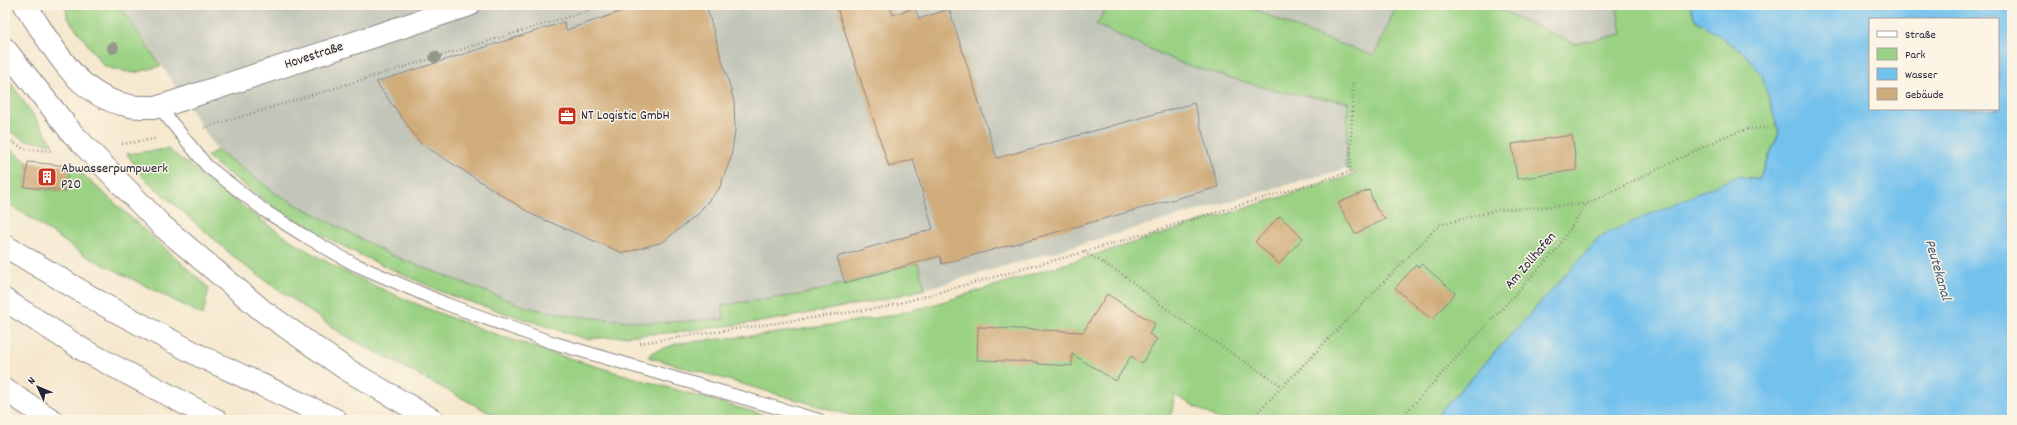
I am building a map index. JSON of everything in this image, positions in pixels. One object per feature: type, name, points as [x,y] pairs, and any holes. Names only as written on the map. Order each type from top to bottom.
[{"type":"main road","name":"Hovestraße","points":[[25,5],[69,71],[86,87],[104,99],[126,106],[159,107],[469,5]]},
{"type":"main road","points":[[5,49],[72,133],[161,225],[263,311],[346,369],[433,420]]},
{"type":"main road","points":[[5,246],[106,306],[200,356],[336,420]]},
{"type":"main road","points":[[5,300],[85,351],[216,420]]},
{"type":"main road","points":[[5,390],[52,420]]},
{"type":"lane","points":[[159,107],[180,135],[207,166],[265,211],[354,264],[446,304],[551,342],[819,420]]},
{"type":"path","points":[[180,135],[608,5]]},
{"type":"path","points":[[636,343],[769,326],[886,307],[1084,252],[1350,172],[1353,83]]},
{"type":"path","points":[[1250,420],[1439,225],[1498,210],[1586,204],[1726,136],[1748,129],[1768,128]]},
{"type":"path","points":[[5,137],[24,149],[57,152]]},
{"type":"path","points":[[115,145],[144,140]]},
{"type":"path","name":"Am Zollhafen","points":[[1399,420],[1557,249],[1586,204]]},
{"type":"path","points":[[1084,252],[1122,274],[1181,320],[1282,386]]},
{"type":"shaded area","points":[[119,5],[1108,5],[1096,25],[1183,64],[1276,91],[1348,102],[1346,168],[925,289],[918,263],[805,294],[723,305],[724,319],[653,323],[572,316],[526,307],[391,255],[277,194],[217,150],[153,52]]},
{"type":"shaded area","points":[[1245,5],[1397,5],[1375,56],[1299,29]]},
{"type":"shaded area","points":[[1489,5],[1616,5],[1622,34],[1575,44]]},
{"type":"green space","points":[[66,5],[119,5],[161,66],[134,73],[113,69],[103,65],[67,17]]},
{"type":"green space","points":[[1108,5],[1245,5],[1299,29],[1374,56],[1397,5],[1489,5],[1575,44],[1622,34],[1616,5],[1690,5],[1695,19],[1744,53],[1762,76],[1779,133],[1758,180],[1749,177],[1602,235],[1433,420],[1220,420],[1174,395],[1171,420],[867,420],[648,357],[653,352],[679,343],[771,334],[888,316],[929,306],[1356,174],[1346,168],[1348,102],[1276,91],[1183,64],[1096,25]]},
{"type":"green space","points":[[5,74],[53,144],[25,140],[5,129]]},
{"type":"green space","points":[[5,146],[28,162],[25,187],[66,191],[69,166],[78,170],[209,288],[203,315],[83,254],[5,201]]},
{"type":"green space","points":[[168,149],[234,200],[302,247],[350,274],[402,298],[454,319],[562,356],[781,420],[503,420],[342,334],[241,263],[143,177],[127,154]]},
{"type":"green space","points":[[217,150],[277,194],[391,255],[526,307],[572,316],[653,323],[724,319],[722,305],[805,294],[918,263],[925,289],[881,300],[767,321],[677,332],[586,339],[449,295],[360,255],[309,228],[271,205],[207,156]]},
{"type":"water","name":"Peutekanal","points":[[1690,5],[2012,5],[2012,420],[1433,420],[1602,235],[1738,176],[1759,180],[1779,133],[1762,76],[1744,53],[1695,19]]},
{"type":"building","name":"NT Logistic GmbH","points":[[641,5],[706,5],[734,101],[735,130],[731,158],[719,189],[697,214],[663,242],[623,253],[533,215],[420,143],[376,82],[564,22],[566,30]]},
{"type":"building","points":[[836,5],[889,5],[893,15],[915,8],[919,19],[949,9],[997,158],[1194,103],[1218,187],[942,264],[940,256],[845,283],[837,257],[933,229],[913,159],[889,167]]},
{"type":"building","points":[[1572,135],[1577,170],[1517,179],[1512,144]]},
{"type":"building","name":"Abwasserpumpwerk P20","points":[[28,162],[69,166],[66,191],[25,187]]},
{"type":"building","points":[[1369,190],[1376,208],[1385,219],[1355,234],[1338,203]]},
{"type":"building","points":[[1280,216],[1303,238],[1279,264],[1255,242]]},
{"type":"building","points":[[1422,264],[1455,293],[1432,320],[1395,288],[1416,265],[1418,267]]},
{"type":"building","points":[[1107,294],[1155,324],[1149,334],[1157,339],[1142,363],[1131,356],[1116,381],[1072,354],[1072,366],[1038,364],[1038,362],[977,360],[978,327],[1083,332]]},
{"type":"place","name":"NT Logistic GmbH","points":[[567,116]]},
{"type":"place","name":"Abwasserpumpwerk P20","points":[[47,177]]}]
